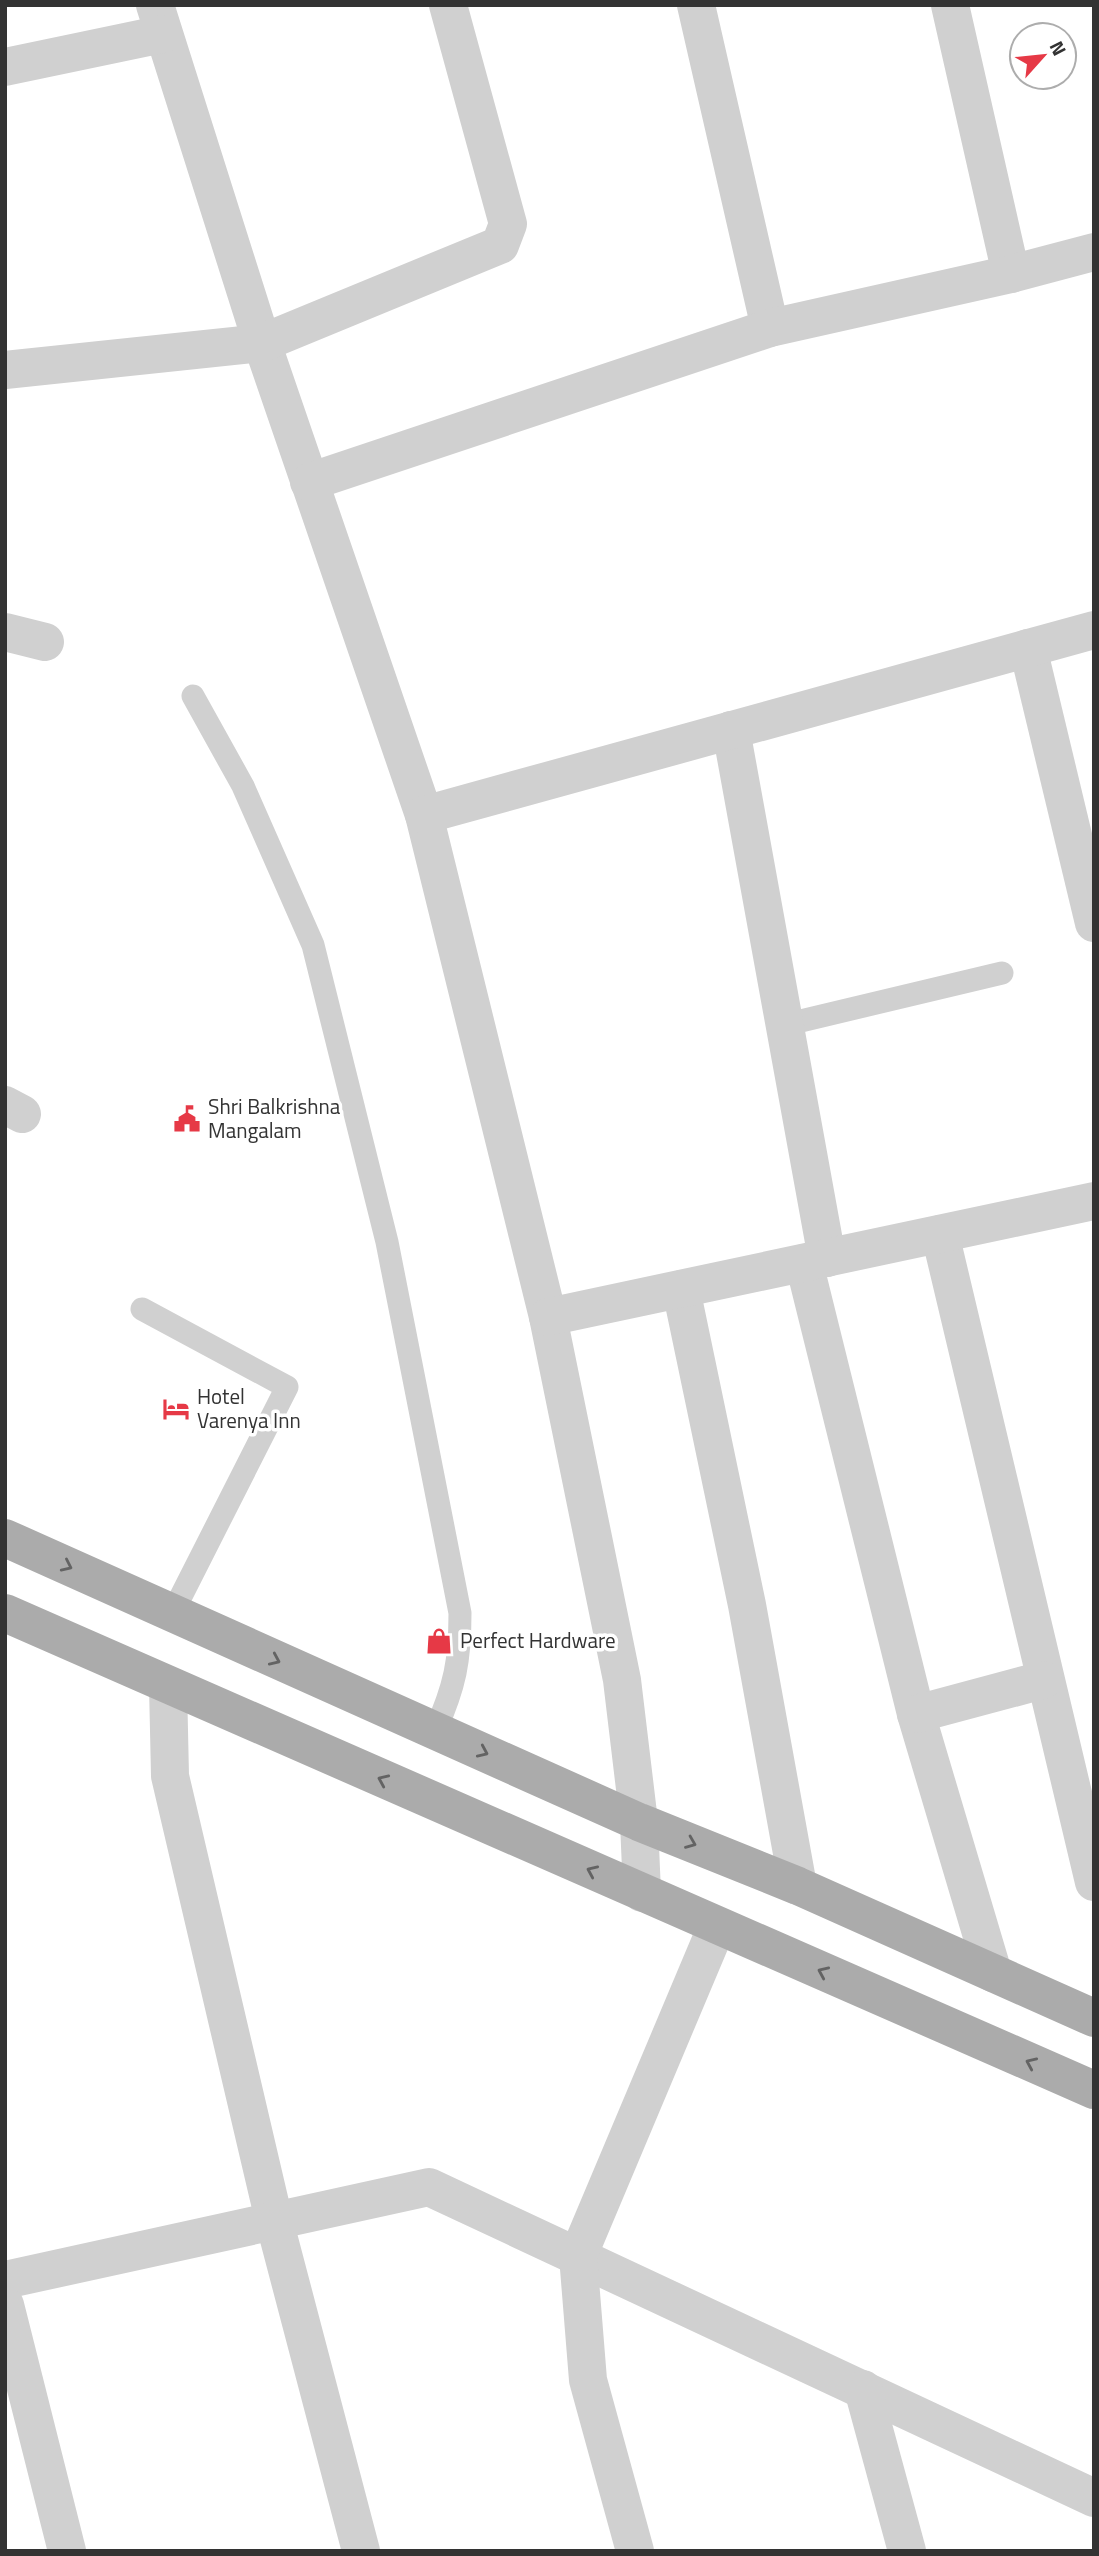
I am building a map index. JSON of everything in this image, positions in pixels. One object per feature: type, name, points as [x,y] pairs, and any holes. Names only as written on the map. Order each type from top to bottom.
[{"type":"main road","points":[[5,1538],[639,1822],[798,1886],[1094,2018]]},
{"type":"main road","points":[[5,1613],[1094,2090]]},
{"type":"street","points":[[5,370],[262,343],[492,250],[505,239],[508,224],[448,5]]},
{"type":"street","points":[[696,5],[770,328]]},
{"type":"street","points":[[950,5],[1011,274]]},
{"type":"street","points":[[5,66],[159,20],[262,343],[424,815],[548,1318],[622,1680],[639,1822],[642,1893]]},
{"type":"street","points":[[309,482],[770,328],[1011,274],[1094,252]]},
{"type":"street","points":[[424,815],[1094,630]]},
{"type":"street","points":[[5,632],[45,642]]},
{"type":"street","points":[[1028,648],[1094,923]]},
{"type":"street","points":[[731,730],[784,1025],[816,1260],[916,1714],[993,1973]]},
{"type":"street","points":[[548,1318],[1094,1201]]},
{"type":"street","points":[[940,1234],[1043,1680],[1094,1882]]},
{"type":"street","points":[[681,1289],[747,1605],[798,1886]]},
{"type":"street","points":[[916,1714],[1043,1680]]},
{"type":"street","points":[[168,1685],[170,1776],[274,2220],[361,2551]]},
{"type":"street","points":[[635,2551],[588,2380],[578,2256],[717,1926]]},
{"type":"street","points":[[5,2280],[429,2187],[1094,2498]]},
{"type":"street","points":[[5,2305],[67,2551]]},
{"type":"street","points":[[863,2389],[907,2551]]},
{"type":"lane","points":[[193,696],[243,786],[306,926],[387,1242],[460,1612],[460,1657],[452,1691],[435,1731]]},
{"type":"lane","points":[[784,1025],[1002,973]]},
{"type":"lane","points":[[142,1309],[287,1387],[172,1615]]},
{"type":"place","name":"Shri Balkrishna Mangalam","points":[[187,1119]]},
{"type":"place","name":"Hotel Varenya Inn","points":[[176,1409]]},
{"type":"place","name":"Perfect Hardware","points":[[439,1641]]}]
